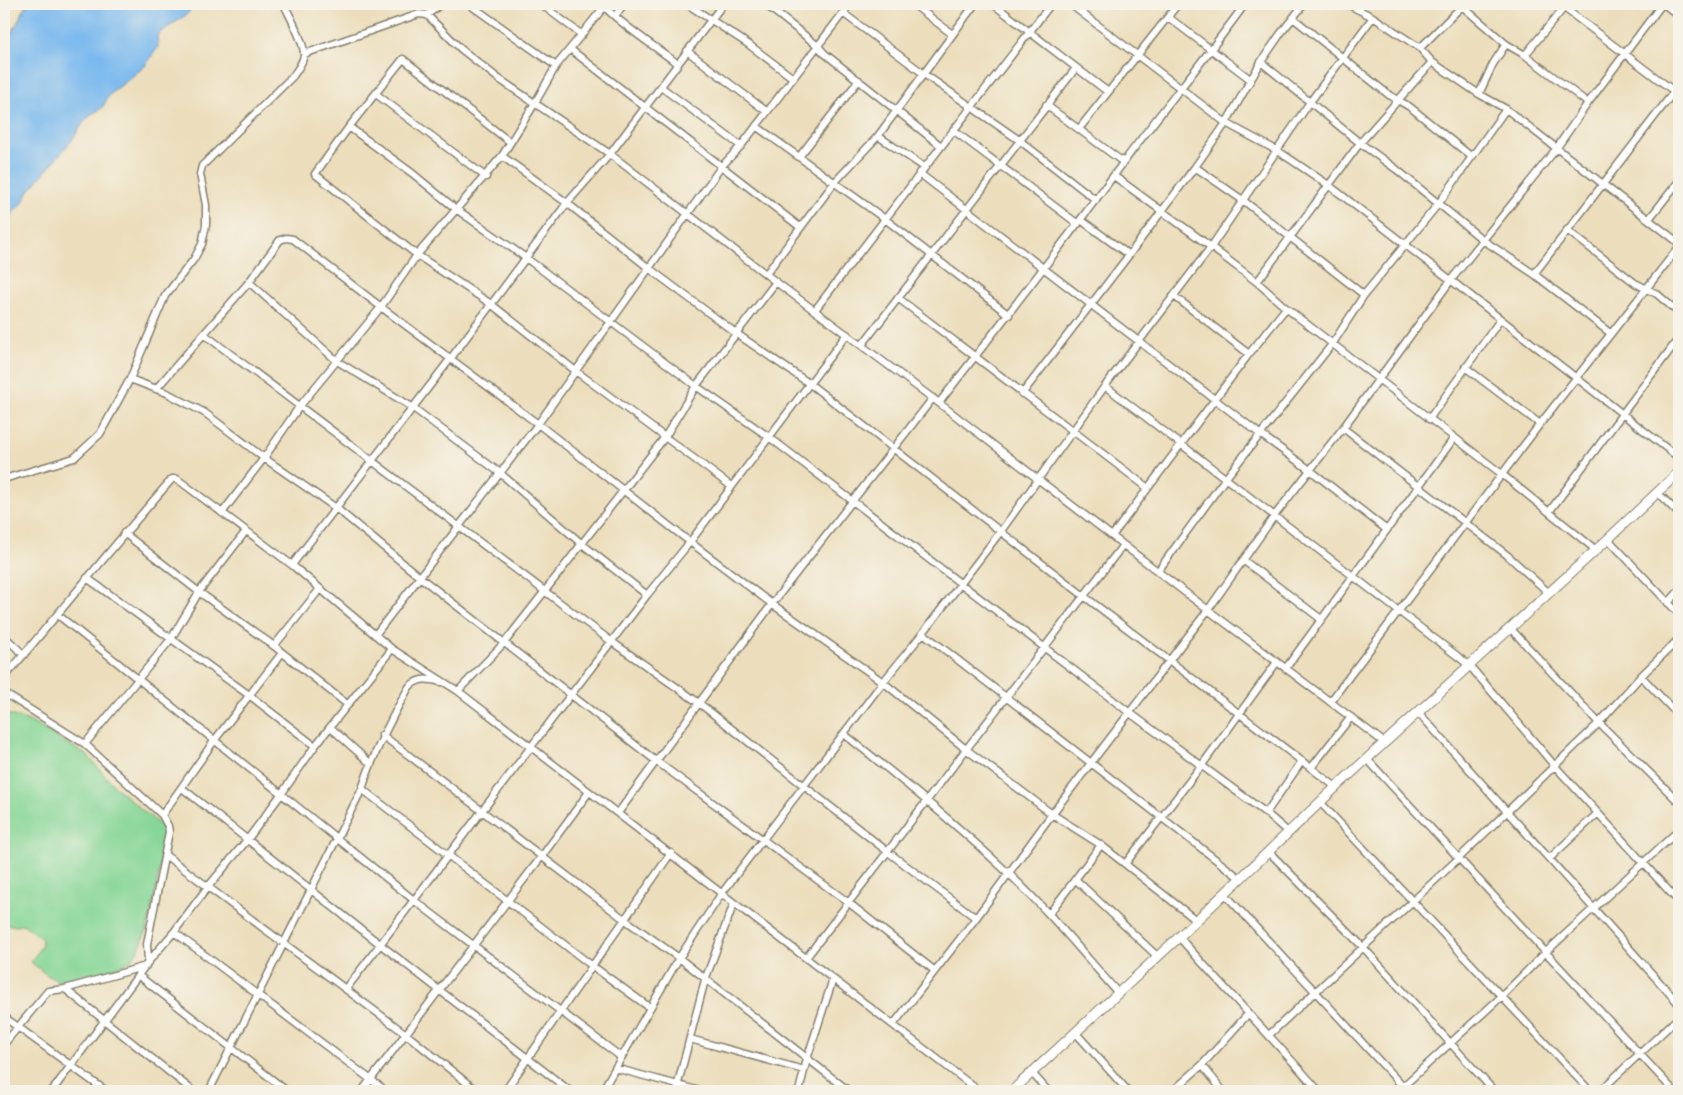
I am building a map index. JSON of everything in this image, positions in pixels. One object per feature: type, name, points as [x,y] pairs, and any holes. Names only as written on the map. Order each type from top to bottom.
[{"type":"street","points":[[4,479],[74,458],[100,434],[130,379],[165,296],[194,259],[202,244],[206,225],[206,205],[200,174],[202,166],[293,76],[301,65],[304,54],[299,37],[284,4]]},
{"type":"street","points":[[427,16],[441,4]]},
{"type":"street","points":[[469,4],[556,66]]},
{"type":"street","points":[[541,4],[582,35]]},
{"type":"street","points":[[615,16],[624,4]]},
{"type":"street","points":[[688,4],[748,44],[792,78]]},
{"type":"street","points":[[292,565],[567,203],[610,154],[723,4]]},
{"type":"street","points":[[765,4],[942,146]]},
{"type":"street","points":[[913,4],[921,6],[952,34]]},
{"type":"street","points":[[766,274],[834,183],[878,136],[975,4]]},
{"type":"street","points":[[993,4],[1108,92]]},
{"type":"street","points":[[815,310],[1050,4]]},
{"type":"street","points":[[1070,4],[1226,123],[1278,151],[1330,186],[1500,320],[1624,413],[1679,458]]},
{"type":"street","points":[[1079,129],[1178,4]]},
{"type":"street","points":[[939,403],[1009,315],[1123,162],[1245,4]]},
{"type":"street","points":[[1022,394],[1129,255],[1226,123],[1261,62],[1304,4]]},
{"type":"street","points":[[1347,4],[1373,17],[1420,48],[1432,62],[1479,94],[1506,109],[1679,243]]},
{"type":"street","points":[[893,1025],[1208,610],[1275,516],[1343,428],[1451,280],[1556,149],[1588,103],[1663,4],[1679,16]]},
{"type":"street","points":[[222,513],[264,458],[299,407],[381,307],[417,255],[486,177],[502,156],[556,66],[604,5],[615,16],[678,64]]},
{"type":"street","points":[[1420,48],[1463,5],[1506,44],[1525,55],[1588,103]]},
{"type":"street","points":[[1525,55],[1563,5],[1625,55],[1677,93]]},
{"type":"street","points":[[375,636],[577,372],[721,167],[741,146],[846,7],[924,74],[1019,140],[1096,200]]},
{"type":"street","points":[[304,54],[419,14],[427,16],[461,49],[535,103],[610,154],[1385,743]]},
{"type":"street","points":[[1168,17],[1250,79]]},
{"type":"street","points":[[602,1091],[649,1007],[722,893],[1001,531],[1105,386],[1211,247],[1310,102],[1373,17]]},
{"type":"street","points":[[1293,18],[1389,95],[1398,99],[1472,157]]},
{"type":"street","points":[[1479,94],[1493,64],[1506,44]]},
{"type":"street","points":[[570,49],[800,227]]},
{"type":"street","points":[[687,51],[766,111]]},
{"type":"street","points":[[510,142],[403,58],[315,174],[417,255],[491,304],[577,372],[730,486]]},
{"type":"street","points":[[1261,62],[1483,240],[1534,274],[1610,333]]},
{"type":"street","points":[[1257,282],[1360,143],[1432,62]]},
{"type":"street","points":[[862,345],[1046,104],[1076,68]]},
{"type":"street","points":[[799,157],[859,80]]},
{"type":"street","points":[[1534,274],[1602,183],[1677,93],[1679,85]]},
{"type":"street","points":[[661,87],[741,146]]},
{"type":"street","points":[[376,94],[486,177]]},
{"type":"street","points":[[1046,104],[1123,162]]},
{"type":"street","points":[[1158,571],[1260,434],[1333,343],[1364,295],[1439,203],[1506,109]]},
{"type":"street","points":[[756,126],[885,219],[1009,315]]},
{"type":"street","points":[[349,127],[412,173],[456,209],[526,258],[696,386],[769,437],[1045,646],[1130,713],[1266,813],[1288,833]]},
{"type":"street","points":[[953,130],[1129,255]]},
{"type":"street","points":[[878,136],[924,167]]},
{"type":"street","points":[[502,156],[567,203],[650,269],[737,334],[810,384],[1084,596],[1336,787]]},
{"type":"street","points":[[1194,167],[1244,201],[1364,295]]},
{"type":"street","points":[[919,174],[1387,530]]},
{"type":"street","points":[[1114,176],[1257,282],[1286,308],[1503,474],[1596,550]]},
{"type":"street","points":[[1650,219],[1679,181]]},
{"type":"street","points":[[1567,230],[1635,283],[1657,294],[1679,313]]},
{"type":"street","points":[[156,389],[249,282],[280,240],[286,238],[293,239],[772,604],[884,682],[967,750],[1052,814],[1101,845],[1196,920]]},
{"type":"street","points":[[1330,702],[1540,424],[1679,247]]},
{"type":"street","points":[[249,282],[337,361],[412,407],[500,473],[582,544],[647,595]]},
{"type":"street","points":[[458,690],[505,642],[545,592],[665,437],[696,386],[776,282]]},
{"type":"street","points":[[1174,296],[1249,354]]},
{"type":"street","points":[[898,298],[1148,488]]},
{"type":"street","points":[[1112,536],[1249,354],[1286,308]]},
{"type":"street","points":[[1429,418],[1500,320]]},
{"type":"street","points":[[204,334],[459,528],[699,704],[888,852],[976,918]]},
{"type":"street","points":[[346,989],[647,595],[690,542],[730,486],[847,334]]},
{"type":"street","points":[[1549,512],[1679,338]]},
{"type":"street","points":[[1465,367],[1540,424]]},
{"type":"street","points":[[130,379],[167,393],[205,413],[264,458],[336,508],[421,578],[656,761],[849,903],[935,971]]},
{"type":"street","points":[[1105,386],[1469,665],[1554,765],[1679,902]]},
{"type":"street","points":[[618,813],[772,604],[932,398]]},
{"type":"street","points":[[1343,428],[1506,555],[1548,593]]},
{"type":"street","points":[[1286,668],[1454,438]]},
{"type":"street","points":[[1012,1091],[1241,879],[1336,787],[1679,472]]},
{"type":"street","points":[[4,678],[124,533],[174,478],[177,478],[292,565],[392,649],[458,690],[979,1091]]},
{"type":"street","points":[[1658,493],[1679,514]]},
{"type":"street","points":[[84,744],[171,639],[199,592],[246,531]]},
{"type":"street","points":[[124,533],[199,592],[274,646],[348,705]]},
{"type":"street","points":[[1608,539],[1679,614]]},
{"type":"street","points":[[806,958],[1123,545]]},
{"type":"street","points":[[1243,560],[1321,619]]},
{"type":"street","points":[[87,578],[316,746]]},
{"type":"street","points":[[274,646],[320,589]]},
{"type":"street","points":[[1668,603],[1679,591]]},
{"type":"street","points":[[58,615],[415,901],[621,1057]]},
{"type":"street","points":[[1510,628],[1599,722],[1679,802]]},
{"type":"street","points":[[923,634],[1241,879]]},
{"type":"street","points":[[4,636],[24,655]]},
{"type":"street","points":[[1269,1035],[1362,946],[1459,858],[1599,722],[1641,676],[1679,639]]},
{"type":"street","points":[[52,1091],[147,964],[248,839],[330,727],[392,649]]},
{"type":"street","points":[[162,815],[214,741],[282,653]]},
{"type":"street","points":[[1125,864],[1202,766],[1277,662]]},
{"type":"street","points":[[1641,676],[1679,716]]},
{"type":"street","points":[[209,1091],[362,788],[370,762],[382,735],[409,687],[414,681],[420,679],[444,682]]},
{"type":"street","points":[[4,693],[84,744],[162,815],[168,826],[169,832],[165,856],[146,944],[147,964]]},
{"type":"street","points":[[1418,712],[1679,1004]]},
{"type":"street","points":[[1311,768],[1351,717]]},
{"type":"street","points":[[330,727],[370,762]]},
{"type":"street","points":[[844,734],[927,800],[1008,872],[1049,914],[1118,993]]},
{"type":"street","points":[[382,735],[624,919],[679,958],[849,1091]]},
{"type":"street","points":[[1367,759],[1674,1091]]},
{"type":"street","points":[[1266,813],[1302,761]]},
{"type":"street","points":[[182,788],[438,990],[570,1091]]},
{"type":"street","points":[[362,788],[649,1007]]},
{"type":"street","points":[[362,1091],[589,792]]},
{"type":"street","points":[[1320,802],[1590,1091]]},
{"type":"street","points":[[1550,858],[1598,813]]},
{"type":"street","points":[[1225,894],[1403,1090],[1450,1042],[1502,996],[1546,952],[1679,830]]},
{"type":"street","points":[[1049,914],[1101,845]]},
{"type":"street","points":[[1269,852],[1362,946],[1494,1091]]},
{"type":"street","points":[[505,1091],[671,853]]},
{"type":"street","points":[[165,856],[406,1034],[477,1091]]},
{"type":"street","points":[[1075,879],[1157,956]]},
{"type":"street","points":[[677,1088],[706,980],[734,903]]},
{"type":"street","points":[[174,932],[386,1091]]},
{"type":"street","points":[[1179,937],[1319,1091]]},
{"type":"street","points":[[4,1044],[48,990],[65,989],[147,964]]},
{"type":"street","points":[[138,976],[287,1091]]},
{"type":"street","points":[[799,1091],[807,1059],[833,978]]},
{"type":"street","points":[[65,989],[193,1091]]},
{"type":"street","points":[[1173,1091],[1202,1065],[1248,1014]]},
{"type":"street","points":[[1600,1091],[1679,1016]]},
{"type":"street","points":[[4,1017],[106,1091]]},
{"type":"street","points":[[1075,1032],[1128,1091]]},
{"type":"street","points":[[690,1040],[804,1070]]},
{"type":"street","points":[[1202,1065],[1223,1091]]},
{"type":"street","points":[[615,1068],[677,1088],[700,1091]]},
{"type":"street","points":[[1031,1072],[1048,1091]]},
{"type":"green space","points":[[4,713],[29,721],[87,755],[114,786],[161,826],[164,839],[150,919],[138,949],[131,960],[124,964],[82,979],[66,982],[59,981],[46,975],[31,962],[42,945],[42,939],[23,924],[16,926],[6,924],[4,927]]},
{"type":"water","points":[[27,4],[197,4],[186,15],[157,35],[158,47],[145,66],[109,95],[102,108],[83,123],[72,140],[28,192],[22,204],[14,211],[4,233],[4,48]]}]
